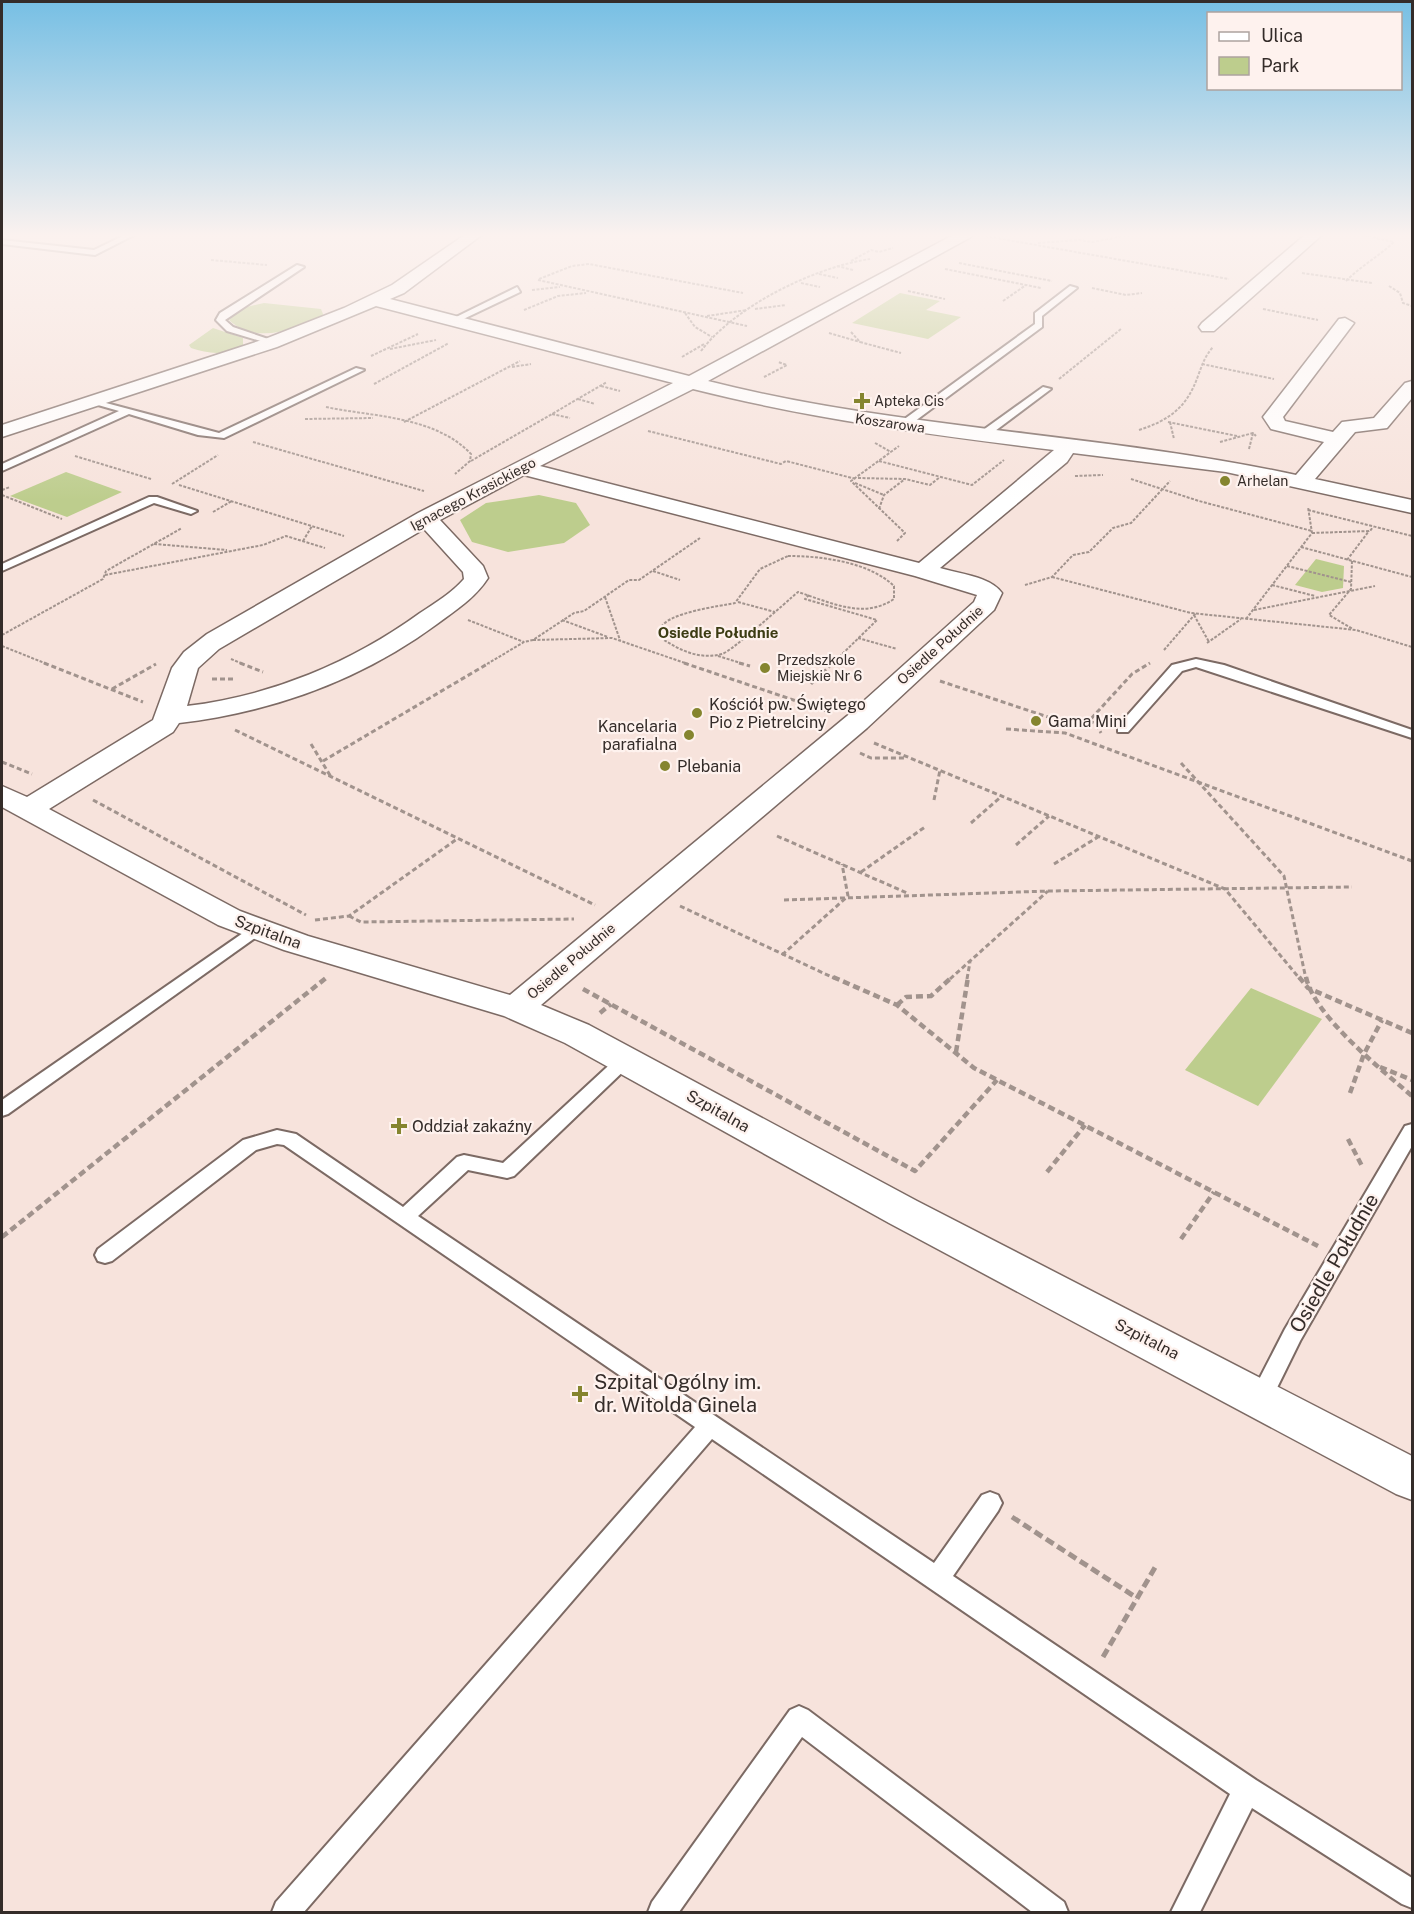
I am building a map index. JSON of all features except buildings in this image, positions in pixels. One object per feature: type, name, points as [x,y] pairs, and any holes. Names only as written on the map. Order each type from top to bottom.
[{"type":"street","points":[[2,431],[271,343],[320,323]]},
{"type":"street","name":"Koszarowa","points":[[461,323],[813,410],[903,425],[1188,461],[1302,481],[1413,506]]},
{"type":"street","name":"Ignacego Krasickiego","points":[[172,716],[180,680],[187,663],[202,648],[426,518],[692,382],[801,323]]},
{"type":"street","points":[[1208,327],[1212,323]]},
{"type":"street","points":[[1337,439],[1278,425],[1273,417],[1345,323]]},
{"type":"street","points":[[1302,481],[1337,439],[1353,425],[1380,424],[1413,387]]},
{"type":"street","points":[[923,571],[1060,458],[1067,446]]},
{"type":"street","name":"Osiedle Południe","points":[[516,1008],[652,892],[852,737],[907,661],[989,598],[986,590],[978,586],[522,468]]},
{"type":"street","points":[[15,794],[146,737],[172,716],[241,704],[328,675],[397,640],[474,582],[476,571],[426,518]]},
{"type":"street","name":"Szpitalna","points":[[15,794],[230,918],[350,959],[516,1008],[577,1034],[903,1212],[1413,1479]]},
{"type":"lane","points":[[224,323],[230,329],[271,343]]},
{"type":"lane","points":[[903,425],[1040,323]]},
{"type":"lane","points":[[94,401],[213,436],[229,433],[359,370]]},
{"type":"lane","points":[[983,435],[1046,389]]},
{"type":"lane","points":[[2,468],[128,411]]},
{"type":"lane","points":[[2,568],[153,499],[191,511]]},
{"type":"lane","points":[[1123,729],[1177,668],[1196,663],[1218,668],[1413,734]]},
{"type":"lane","points":[[2,1109],[256,928]]},
{"type":"lane","points":[[405,1217],[464,1162],[507,1172],[625,1060]]},
{"type":"lane","name":"Osiedle Południe","points":[[1261,1398],[1292,1335],[1413,1131]]},
{"type":"lane","points":[[105,1255],[250,1145],[277,1137],[289,1139],[1247,1789],[1413,1894]]},
{"type":"lane","points":[[286,1912],[711,1424]]},
{"type":"lane","points":[[937,1578],[990,1503]]},
{"type":"lane","points":[[662,1912],[799,1719],[1054,1912]]},
{"type":"lane","points":[[1185,1912],[1247,1789]]},
{"type":"path","points":[[692,323],[712,337]]},
{"type":"path","points":[[678,359],[705,344],[728,323]]},
{"type":"path","points":[[735,323],[750,327]]},
{"type":"path","points":[[1046,389],[1121,329]]},
{"type":"path","points":[[819,330],[901,353]]},
{"type":"path","points":[[850,332],[860,342]]},
{"type":"path","points":[[383,350],[437,340]]},
{"type":"path","points":[[368,387],[450,342]]},
{"type":"path","points":[[698,357],[705,344]]},
{"type":"path","points":[[404,422],[550,346]]},
{"type":"path","points":[[764,378],[787,364],[777,362]]},
{"type":"path","points":[[1202,364],[1279,380]]},
{"type":"path","points":[[452,477],[470,461],[633,367]]},
{"type":"path","points":[[299,399],[404,422],[451,438],[468,450],[470,461]]},
{"type":"path","points":[[328,407],[338,402]]},
{"type":"path","points":[[301,419],[382,418]]},
{"type":"path","points":[[1167,421],[1238,436]]},
{"type":"path","points":[[640,429],[781,464],[786,461],[857,478],[905,479],[930,485],[941,477]]},
{"type":"path","points":[[1025,585],[1052,577],[1073,555],[1089,552],[1113,528],[1131,523],[1187,466],[1192,452],[1253,433],[1260,440]]},
{"type":"path","points":[[248,442],[426,491]]},
{"type":"path","points":[[851,481],[900,445]]},
{"type":"path","points":[[48,448],[161,482]]},
{"type":"path","points":[[222,453],[172,484],[354,540]]},
{"type":"path","points":[[879,461],[972,485],[1005,458]]},
{"type":"path","points":[[1047,469],[1079,477],[1107,475]]},
{"type":"path","points":[[1125,477],[1199,501],[1312,531]]},
{"type":"path","points":[[879,509],[884,495],[905,479]]},
{"type":"path","points":[[851,481],[884,495]]},
{"type":"path","points":[[851,481],[905,533],[890,548]]},
{"type":"path","points":[[2,495],[72,523]]},
{"type":"path","points":[[203,517],[232,501]]},
{"type":"path","points":[[1308,510],[1413,536]]},
{"type":"path","points":[[533,640],[574,613],[584,611],[629,580],[639,580],[726,520]]},
{"type":"path","points":[[303,542],[312,526]]},
{"type":"path","points":[[1347,560],[1373,527]]},
{"type":"path","points":[[2,635],[103,579],[106,571],[183,528]]},
{"type":"path","points":[[1195,614],[1208,642],[1244,619],[1253,610],[1312,533],[1370,531]]},
{"type":"path","points":[[104,575],[263,546],[286,537],[335,551]]},
{"type":"path","points":[[154,544],[234,550]]},
{"type":"path","points":[[1301,548],[1413,577]]},
{"type":"path","points":[[717,656],[734,648],[798,592],[863,610],[874,610],[890,602],[895,595],[892,582],[873,572],[806,556],[775,560],[760,569],[738,602],[729,606],[690,612],[675,617],[661,628],[661,638],[672,648],[700,655],[717,656],[750,666]]},
{"type":"path","points":[[1352,561],[1351,589],[1329,615],[1356,630]]},
{"type":"path","points":[[1287,566],[1351,582]]},
{"type":"path","points":[[653,571],[680,580]]},
{"type":"path","points":[[1052,577],[1195,614],[1356,630],[1413,647]]},
{"type":"path","points":[[1272,585],[1316,597]]},
{"type":"path","points":[[1253,610],[1375,586]]},
{"type":"path","points":[[809,595],[805,600],[877,620],[811,684]]},
{"type":"path","points":[[605,597],[620,640]]},
{"type":"path","points":[[450,602],[454,604],[462,618],[524,642]]},
{"type":"path","points":[[738,602],[776,612]]},
{"type":"path","points":[[858,615],[863,610]]},
{"type":"path","points":[[858,638],[907,661],[1072,725],[1089,721],[1132,674],[1157,659],[1195,614]]},
{"type":"path","points":[[562,620],[620,640],[1225,889],[1364,1054],[1413,1096]]},
{"type":"path","points":[[323,761],[524,642],[612,638]]},
{"type":"path","points":[[2,646],[149,704]]},
{"type":"path","points":[[202,648],[267,673]]},
{"type":"path","points":[[1065,733],[1072,725]]},
{"type":"path","points":[[230,728],[601,908]]},
{"type":"path","points":[[1006,729],[1065,733],[1413,861]]},
{"type":"path","points":[[852,737],[859,753],[871,758],[909,758]]},
{"type":"path","points":[[311,744],[331,777]]},
{"type":"path","points":[[2,762],[15,794]]},
{"type":"path","points":[[1181,763],[1284,876],[1308,988]]},
{"type":"path","points":[[934,800],[940,770]]},
{"type":"path","points":[[100,792],[90,798],[315,920],[321,927]]},
{"type":"path","points":[[971,822],[1002,796]]},
{"type":"path","points":[[1016,845],[1049,816]]},
{"type":"path","points":[[861,872],[925,827]]},
{"type":"path","points":[[777,836],[910,895]]},
{"type":"path","points":[[1054,864],[1099,836]]},
{"type":"path","points":[[315,920],[349,916],[457,839]]},
{"type":"path","points":[[842,864],[848,896]]},
{"type":"path","points":[[784,900],[848,896],[1048,891],[1352,887]]},
{"type":"path","points":[[897,1005],[906,997],[931,996],[1048,891]]},
{"type":"path","points":[[652,892],[782,955],[897,1005],[974,1068],[1323,1248]]},
{"type":"path","points":[[782,955],[848,896]]},
{"type":"path","points":[[349,916],[362,922],[582,919]]},
{"type":"path","points":[[2,1237],[350,959]]},
{"type":"path","points":[[956,1053],[970,961]]},
{"type":"path","points":[[555,973],[915,1171],[997,1080]]},
{"type":"path","points":[[1308,988],[1413,1033]]},
{"type":"path","points":[[1350,1094],[1364,1054],[1382,1020]]},
{"type":"path","points":[[1377,1065],[1413,1080]]},
{"type":"path","points":[[1047,1172],[1085,1125]]},
{"type":"path","points":[[1348,1139],[1365,1175]]},
{"type":"path","points":[[1181,1239],[1214,1192]]},
{"type":"path","points":[[990,1503],[1137,1598]]},
{"type":"path","points":[[1089,1681],[1157,1564]]},
{"type":"green space","points":[[234,323],[307,323],[287,330],[263,333],[240,328]]},
{"type":"green space","points":[[854,323],[952,323],[928,339]]},
{"type":"green space","points":[[213,328],[243,338],[243,345],[231,351],[218,353],[191,348],[189,345]]},
{"type":"green space","points":[[66,472],[122,492],[67,517],[10,496]]},
{"type":"green space","points":[[539,495],[576,503],[590,525],[564,543],[508,552],[472,542],[460,520],[486,503]]},
{"type":"green space","points":[[1316,559],[1344,566],[1343,588],[1322,592],[1295,585]]},
{"type":"green space","points":[[1251,988],[1322,1019],[1258,1106],[1185,1070]]},
{"type":"place","name":"Apteka Cis","points":[[862,401]]},
{"type":"place","name":"Arhelan","points":[[1225,481]]},
{"type":"place","name":"Przedszkole Miejskie Nr 6","points":[[765,668]]},
{"type":"place","name":"Kościół pw. Świętego Pio z Pietrelciny","points":[[697,713]]},
{"type":"place","name":"Gama Mini","points":[[1036,721]]},
{"type":"place","name":"Kancelaria parafialna","points":[[689,735]]},
{"type":"place","name":"Plebania","points":[[665,766]]},
{"type":"place","name":"Oddział zakaźny","points":[[399,1126]]},
{"type":"place","name":"Szpital Ogólny im. dr. Witolda Ginela","points":[[580,1394]]},
{"type":"district","name":"Osiedle Południe","points":[[718,632]]}]
